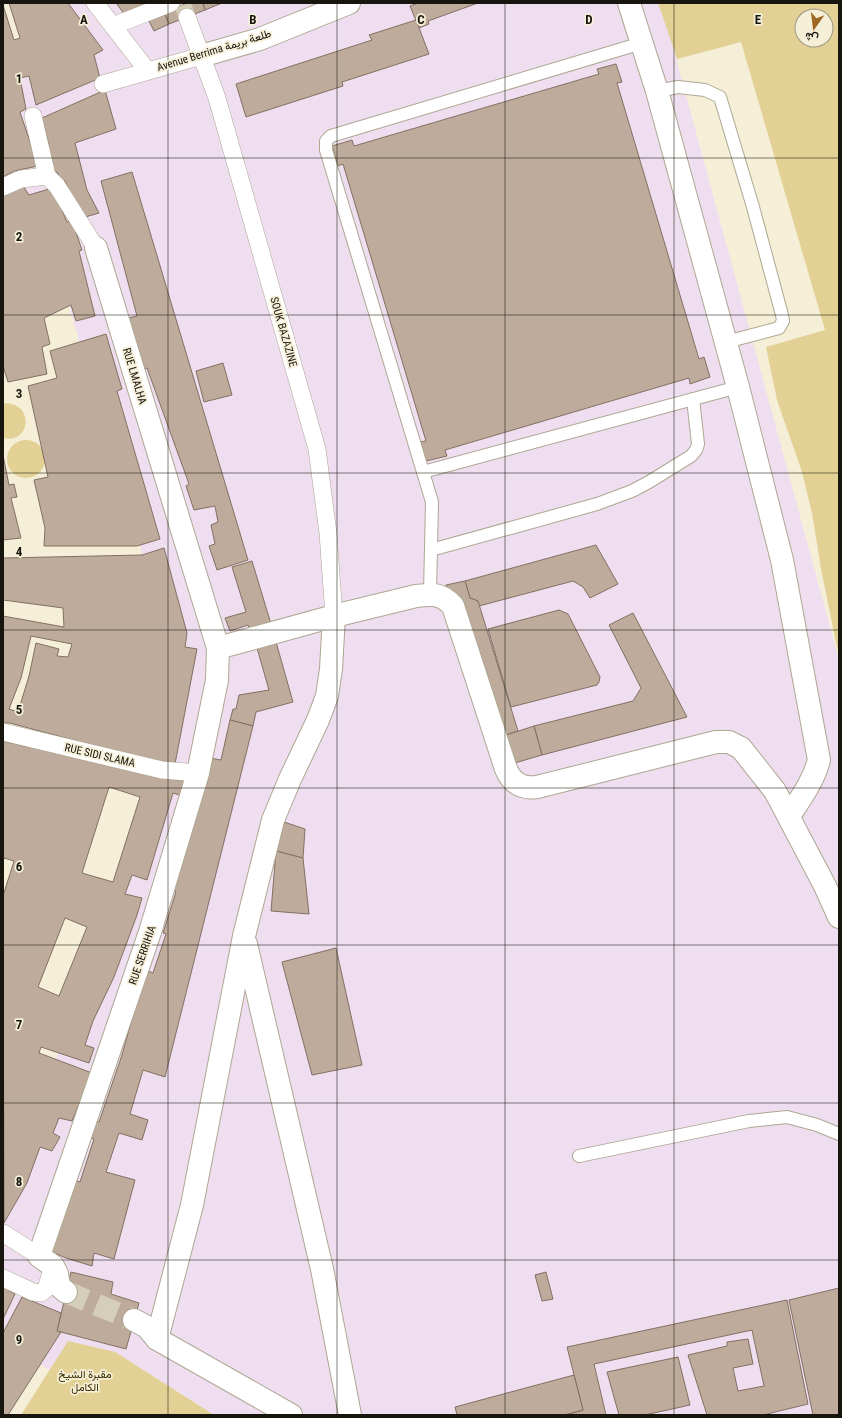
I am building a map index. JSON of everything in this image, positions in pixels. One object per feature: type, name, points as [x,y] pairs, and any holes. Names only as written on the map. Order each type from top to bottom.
[{"type":"street","points":[[95,3],[147,70],[103,84]]},
{"type":"street","name":"Avenue Berrima طلعة بريمة","points":[[147,70],[260,39],[349,3]]},
{"type":"street","points":[[629,3],[657,91],[726,342],[782,560],[819,760],[815,774],[807,790],[789,816]]},
{"type":"street","points":[[113,26],[181,7]]},
{"type":"street","name":"SOUK BAZAZINE","points":[[181,7],[217,98],[317,449],[328,533],[334,616]]},
{"type":"street","name":"RUE LMALHA","points":[[33,116],[47,176],[57,186],[96,248],[218,648]]},
{"type":"street","points":[[3,187],[21,179],[47,176]]},
{"type":"street","points":[[218,648],[334,616],[416,596],[430,594],[438,595],[447,600],[453,606],[506,769],[509,777],[514,782],[529,788],[537,787],[724,741],[733,743],[744,751],[775,791],[825,886],[839,917]]},
{"type":"street","points":[[157,1339],[192,1205],[244,936],[274,820],[290,779],[318,720],[327,696],[331,669],[334,616]]},
{"type":"street","name":"RUE SERRIHIA","points":[[46,1261],[150,932],[198,773],[217,680],[218,648]]},
{"type":"street","name":"RUE SIDI SLAMA","points":[[3,732],[162,770],[198,773]]},
{"type":"street","points":[[244,936],[322,1269],[350,1415]]},
{"type":"street","points":[[3,1233],[46,1261],[57,1274],[59,1286],[66,1292]]},
{"type":"street","points":[[3,1278],[33,1292],[41,1293],[46,1289],[46,1261]]},
{"type":"street","points":[[134,1320],[147,1327],[157,1339],[291,1415]]},
{"type":"lane","points":[[430,594],[432,502],[326,150],[326,141],[332,136],[642,43]]},
{"type":"lane","points":[[657,91],[678,87],[705,90],[720,97],[757,222],[782,315],[782,321],[778,328],[726,342]]},
{"type":"lane","points":[[423,472],[738,387]]},
{"type":"lane","points":[[431,550],[598,504],[632,491],[648,482],[691,456],[696,450],[698,444],[693,399]]},
{"type":"lane","points":[[579,1156],[749,1121],[787,1117],[817,1125],[839,1134]]},
{"type":"shaded area","points":[[34,3],[661,3],[839,660],[839,1415],[214,1415],[115,1352],[50,1370],[3,1343],[3,1190],[8,1192],[150,801],[173,658],[40,208],[3,231],[3,69],[56,49]]},
{"type":"green space","points":[[658,3],[839,3],[839,657],[821,569],[812,513],[802,472],[777,400],[766,347],[825,330],[741,42],[677,59]]},
{"type":"green space","points":[[6,403],[16,405],[22,410],[25,417],[26,424],[23,431],[19,436],[12,439],[3,438],[3,404]]},
{"type":"green space","points":[[26,440],[36,443],[42,449],[45,459],[42,469],[36,475],[26,478],[16,475],[10,469],[7,459],[10,449],[16,443]]},
{"type":"green space","name":"مقبرة الشيخ الكامل","points":[[68,1341],[115,1352],[214,1415],[21,1415]]},
{"type":"building","points":[[9,3],[68,3],[103,50],[94,55],[100,78],[36,105],[29,76],[20,78],[26,109],[20,112],[38,166],[14,171],[3,177],[3,5],[14,40],[20,38]]},
{"type":"building","points":[[116,3],[155,3],[125,15]]},
{"type":"building","points":[[188,3],[203,3],[205,10],[169,24],[164,12]]},
{"type":"building","points":[[203,3],[222,3],[205,10]]},
{"type":"building","points":[[418,3],[478,3],[428,21],[429,24],[419,28],[410,6]]},
{"type":"building","points":[[163,10],[169,24],[154,31],[147,17]]},
{"type":"building","points":[[416,20],[429,54],[342,82],[343,86],[246,117],[236,84],[372,40],[369,35]]},
{"type":"building","points":[[616,64],[622,82],[617,83],[699,359],[704,357],[710,377],[690,384],[689,378],[445,450],[447,456],[426,461],[420,442],[426,441],[343,164],[338,166],[332,146],[352,140],[354,146],[599,74],[597,69]]},
{"type":"building","points":[[105,90],[116,129],[75,143],[87,190],[99,213],[82,218],[65,181],[61,181],[57,172],[54,173],[46,147],[49,146],[42,118]]},
{"type":"building","points":[[132,172],[248,560],[217,570],[209,546],[215,544],[211,525],[218,522],[215,506],[194,510],[186,486],[189,484],[147,368],[142,370],[124,319],[137,316],[101,181]]},
{"type":"building","points":[[23,186],[29,195],[49,189],[59,203],[67,222],[72,221],[82,250],[79,251],[95,316],[76,321],[71,305],[44,318],[50,344],[42,347],[47,374],[8,382],[3,366],[3,194]]},
{"type":"building","points":[[106,334],[122,389],[117,391],[160,539],[137,546],[44,546],[45,528],[34,480],[48,477],[28,386],[57,378],[50,351]]},
{"type":"building","points":[[223,363],[232,395],[204,402],[196,371]]},
{"type":"building","points":[[3,455],[9,485],[14,484],[17,497],[11,498],[21,538],[3,540]]},
{"type":"building","points":[[596,545],[618,584],[590,598],[583,587],[573,581],[479,606],[478,601],[470,598],[465,581]]},
{"type":"building","points":[[164,548],[187,633],[185,647],[197,649],[175,764],[158,763],[10,723],[3,723],[3,616],[64,627],[63,608],[3,600],[3,558],[142,555]],"holes":[[[31,636],[72,644],[68,657],[57,656],[59,649],[36,643],[29,676],[18,712],[9,709],[21,678]]]},
{"type":"building","points":[[252,561],[271,624],[250,630],[248,625],[230,631],[225,618],[246,612],[232,567]]},
{"type":"building","points":[[465,581],[470,598],[478,601],[518,731],[502,736],[448,595],[446,585]]},
{"type":"building","points":[[559,610],[568,614],[600,677],[599,682],[597,685],[511,707],[488,629]]},
{"type":"building","points":[[633,613],[687,717],[542,755],[534,726],[633,701],[641,688],[609,625]]},
{"type":"building","points":[[276,642],[293,702],[256,712],[253,726],[230,720],[233,709],[236,709],[239,695],[269,690],[257,648]]},
{"type":"building","points":[[230,720],[253,726],[165,1077],[143,1070],[130,1114],[148,1120],[142,1140],[119,1133],[106,1172],[135,1180],[114,1259],[94,1253],[92,1266],[66,1258],[50,1251],[74,1180],[80,1182],[94,1139],[86,1136],[92,1119],[99,1122],[121,1058],[146,970],[153,973],[166,934],[163,933],[176,892],[171,890],[210,758],[221,760]]},
{"type":"building","points":[[534,726],[542,755],[508,765],[500,737]]},
{"type":"building","points":[[3,741],[171,779],[187,781],[183,796],[173,793],[147,880],[132,875],[125,894],[142,898],[114,977],[93,1021],[85,1045],[94,1048],[89,1063],[41,1047],[39,1053],[92,1073],[72,1121],[59,1118],[53,1133],[60,1137],[52,1151],[40,1147],[27,1183],[4,1223],[3,896],[14,861],[4,858],[3,862]],"holes":[[[109,787],[140,797],[113,882],[82,873]],[[65,918],[87,927],[59,996],[38,987]]]},
{"type":"building","points":[[284,822],[305,829],[303,858],[276,851]]},
{"type":"building","points":[[276,851],[303,858],[309,914],[271,911]]},
{"type":"building","points":[[336,948],[362,1065],[312,1075],[282,962]]},
{"type":"building","points":[[71,1272],[113,1282],[111,1294],[139,1303],[126,1349],[57,1331]]},
{"type":"building","points":[[546,1272],[553,1299],[542,1301],[535,1275]]},
{"type":"building","points":[[3,1287],[15,1294],[3,1319]]},
{"type":"building","points":[[839,1288],[839,1415],[813,1415],[789,1300]]},
{"type":"building","points":[[22,1297],[61,1313],[57,1331],[61,1332],[8,1415],[3,1415],[3,1333]]},
{"type":"building","points":[[787,1300],[808,1404],[763,1415],[707,1415],[688,1355],[727,1346],[727,1342],[748,1339],[753,1364],[733,1368],[738,1391],[764,1386],[752,1330],[594,1364],[606,1415],[566,1415],[583,1410],[567,1347]]},
{"type":"building","points":[[678,1357],[690,1405],[645,1415],[619,1415],[607,1372]]},
{"type":"building","points":[[574,1375],[583,1410],[564,1415],[457,1415],[455,1407]]},
{"type":"tunnel","points":[[183,5],[187,17]]},
{"type":"tunnel","points":[[66,1292],[134,1320]]}]
